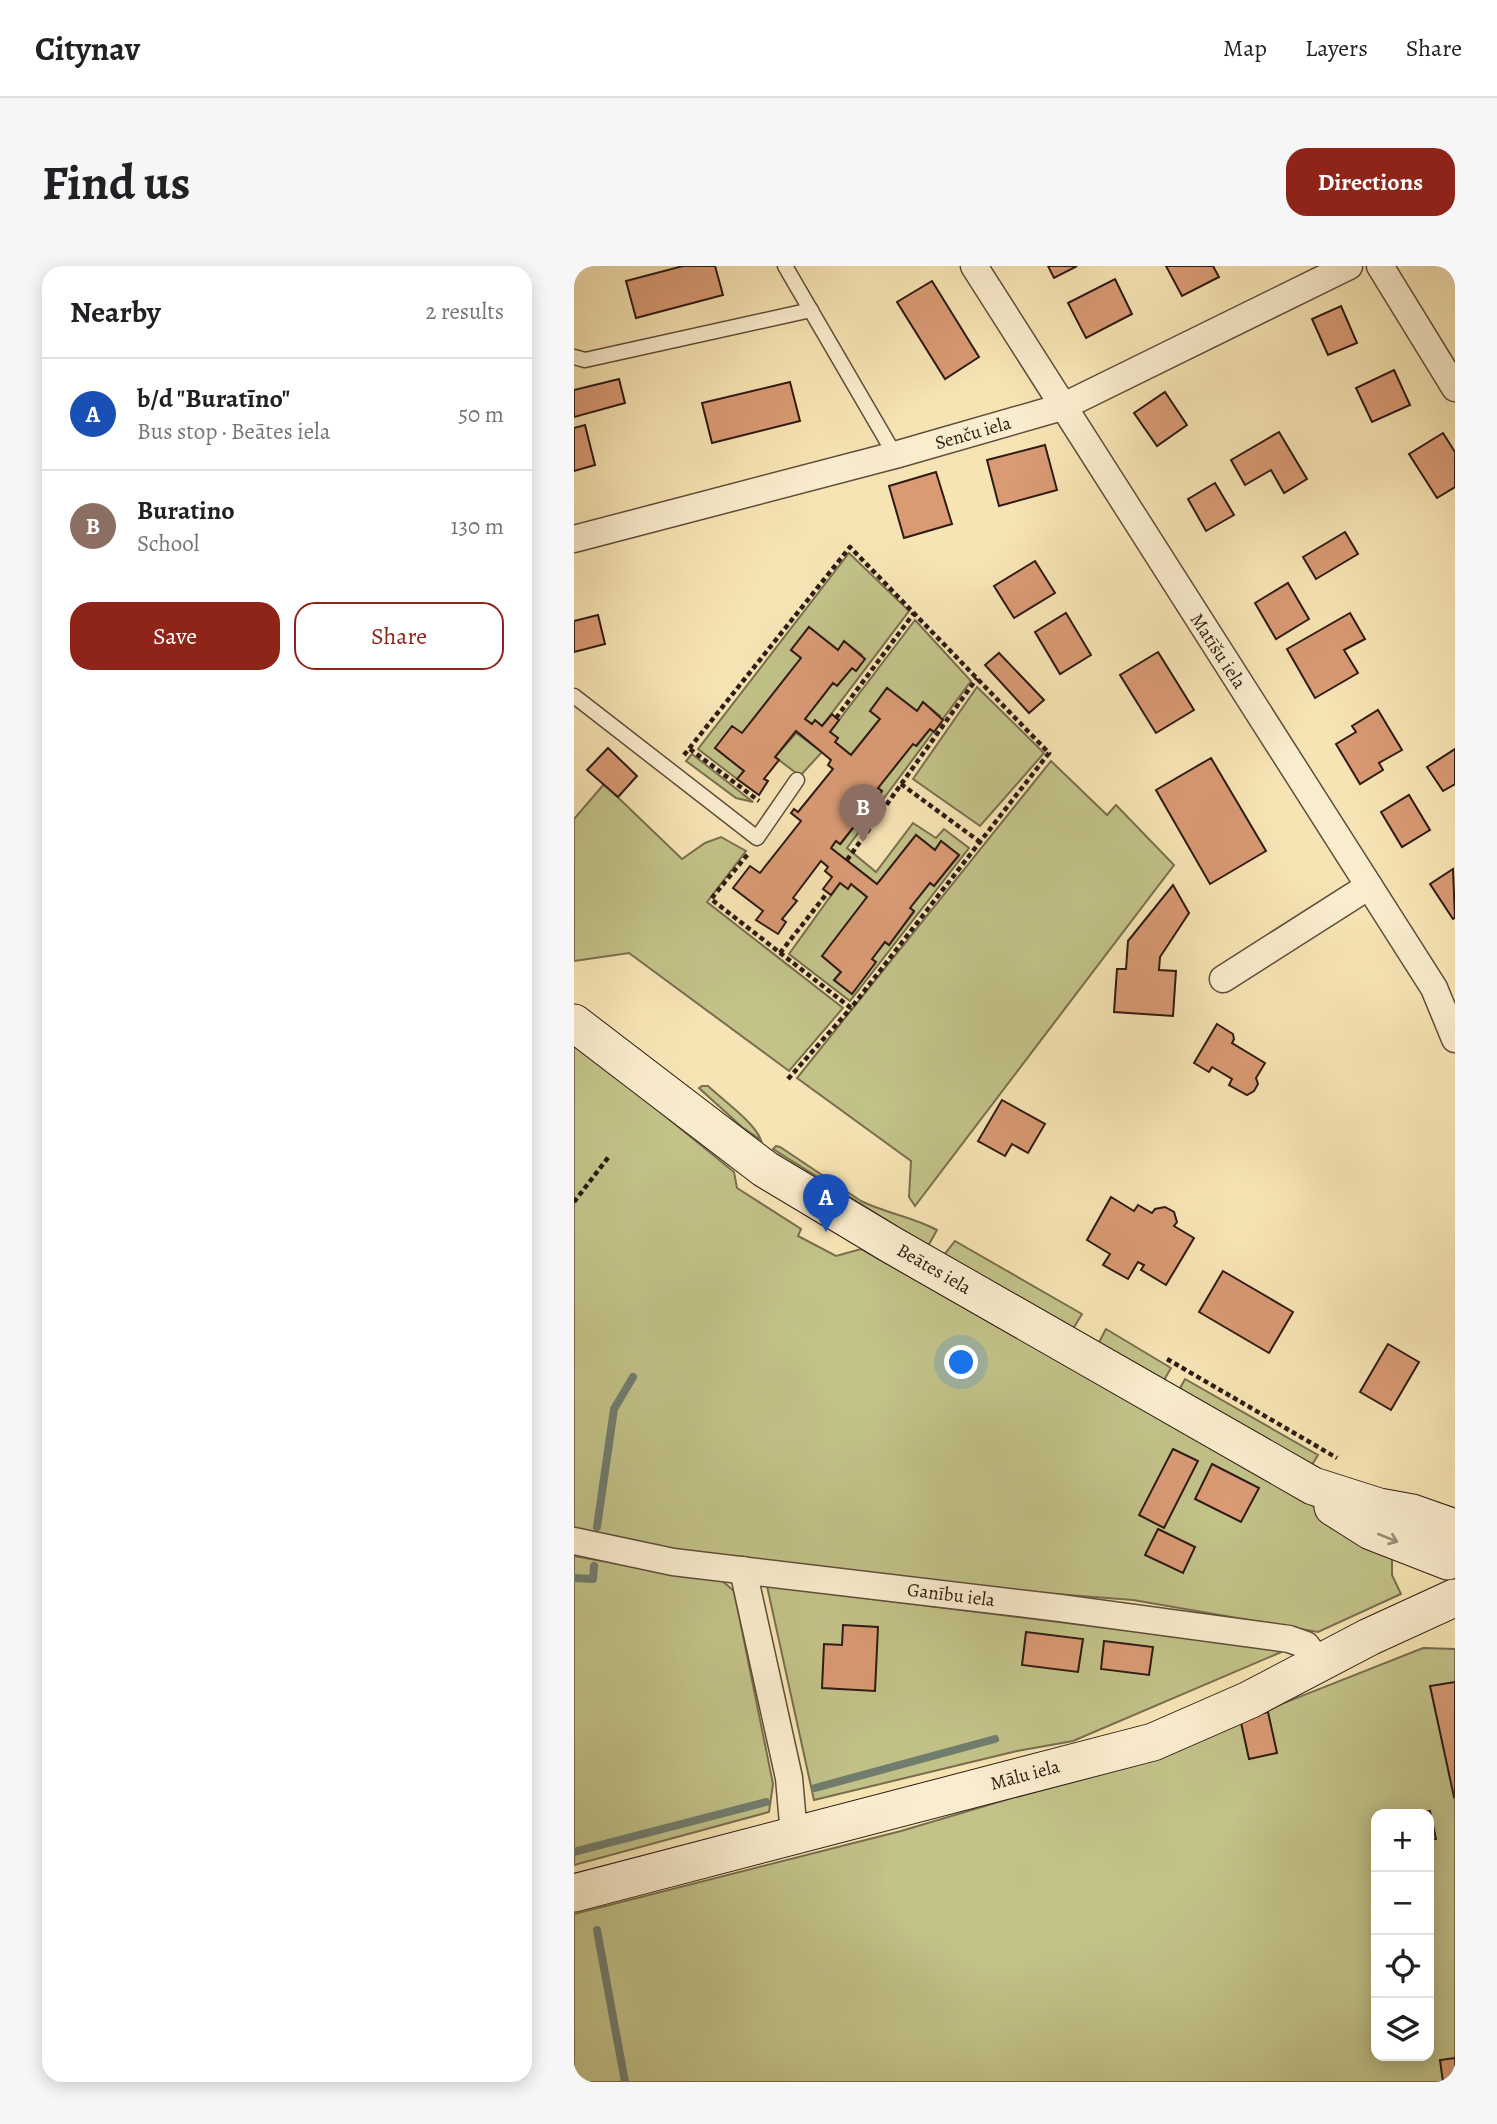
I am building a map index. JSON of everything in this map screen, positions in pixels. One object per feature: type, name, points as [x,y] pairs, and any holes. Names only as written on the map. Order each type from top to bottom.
[{"type":"street","name":"Matīšu iela","points":[[974,266],[1434,988],[1455,1039]]},
{"type":"street","name":"Senču iela","points":[[574,539],[895,455],[1062,407],[1349,266]]},
{"type":"street","points":[[1380,266],[1455,388]]},
{"type":"street","points":[[1223,979],[1369,886]]},
{"type":"street","name":"Beātes iela","points":[[574,1023],[765,1169],[890,1244],[1313,1486],[1334,1508],[1371,1531],[1453,1542]]},
{"type":"street","name":"Ganību iela","points":[[574,1541],[673,1562],[1060,1608],[1289,1639],[1306,1644],[1319,1662]]},
{"type":"street","points":[[1453,1542],[1449,1580],[1455,1598]]},
{"type":"street","points":[[743,1570],[789,1778],[794,1835]]},
{"type":"street","name":"Mālu iela","points":[[574,1893],[1153,1742],[1249,1700],[1369,1637],[1455,1598]]},
{"type":"lane","points":[[785,266],[895,455]]},
{"type":"lane","points":[[574,357],[585,360],[811,310]]},
{"type":"lane","points":[[574,696],[757,838],[797,780]]},
{"type":"path","points":[[672,771],[850,547],[1049,753],[851,1008],[788,1079]]},
{"type":"path","points":[[836,718],[914,613]]},
{"type":"path","points":[[847,860],[977,678]]},
{"type":"path","points":[[690,749],[774,812]]},
{"type":"path","points":[[901,784],[980,842]]},
{"type":"path","points":[[757,838],[746,858],[711,899],[851,1008]]},
{"type":"path","points":[[780,953],[828,892]]},
{"type":"path","points":[[574,1202],[610,1155]]},
{"type":"path","points":[[1167,1359],[1343,1462]]},
{"type":"green space","points":[[849,553],[909,611],[822,726],[805,719],[833,683],[838,685],[862,655],[845,642],[838,650],[809,627],[791,650],[801,658],[742,733],[715,748],[744,771],[737,779],[698,749]]},
{"type":"green space","points":[[915,620],[971,681],[847,848],[876,872],[913,823],[936,838],[944,829],[969,848],[850,1001],[789,954],[840,883],[848,888],[851,884],[867,897],[822,956],[841,972],[834,980],[872,959],[885,942],[889,945],[914,912],[910,908],[930,883],[934,886],[959,856],[941,841],[935,850],[916,835],[877,884],[831,848],[836,841],[841,844],[881,792],[878,788],[913,744],[917,746],[940,716],[923,702],[917,711],[887,688],[870,711],[880,719],[851,755],[835,742],[838,738],[830,732]]},
{"type":"green space","points":[[977,687],[1044,753],[980,826],[913,779]]},
{"type":"green space","points":[[796,733],[822,752],[800,776],[775,757]]},
{"type":"green space","points":[[692,754],[753,802],[736,798],[686,761]]},
{"type":"green space","points":[[1051,761],[1107,815],[1116,805],[1174,865],[915,1206],[909,1197],[911,1161],[797,1078]]},
{"type":"green space","points":[[604,784],[682,859],[705,843],[721,837],[746,851],[707,902],[843,1008],[789,1071],[629,953],[574,961],[574,819]]},
{"type":"green space","points":[[574,1042],[734,1172],[737,1188],[801,1229],[798,1236],[836,1256],[861,1249],[1392,1551],[1392,1575],[1401,1594],[1318,1632],[1133,1600],[1029,1592],[574,1538]]},
{"type":"green space","points":[[708,1086],[738,1112],[761,1140],[742,1127],[699,1088]]},
{"type":"green space","points":[[776,1146],[861,1201],[937,1230],[928,1246],[773,1149]]},
{"type":"green space","points":[[955,1241],[1082,1314],[1073,1329],[944,1255]]},
{"type":"green space","points":[[1106,1329],[1171,1368],[1163,1382],[1098,1344]]},
{"type":"green space","points":[[1185,1379],[1318,1455],[1310,1468],[1179,1390]]},
{"type":"green space","points":[[574,1556],[674,1574],[720,1579],[734,1591],[773,1784],[769,1812],[574,1865]]},
{"type":"green space","points":[[767,1586],[1286,1650],[1073,1741],[1017,1751],[814,1800]]},
{"type":"green space","points":[[1423,1648],[1455,1649],[1455,2082],[574,2082],[574,1914],[901,1831],[1137,1761]]},
{"type":"building","points":[[683,266],[715,266],[723,295],[636,318],[626,281]]},
{"type":"building","points":[[1048,266],[1077,266],[1054,278]]},
{"type":"building","points":[[1166,266],[1213,266],[1219,277],[1182,296]]},
{"type":"building","points":[[1115,279],[1132,314],[1086,338],[1068,303]]},
{"type":"building","points":[[932,281],[979,357],[945,379],[897,302]]},
{"type":"building","points":[[1341,306],[1357,343],[1328,355],[1312,319]]},
{"type":"building","points":[[1394,370],[1410,405],[1372,422],[1356,388]]},
{"type":"building","points":[[619,379],[625,403],[574,417],[574,390]]},
{"type":"building","points":[[790,382],[800,421],[712,443],[702,403]]},
{"type":"building","points":[[1165,392],[1187,425],[1157,446],[1134,413]]},
{"type":"building","points":[[585,425],[595,465],[574,471],[574,428]]},
{"type":"building","points":[[1279,432],[1307,479],[1284,493],[1271,470],[1245,485],[1231,460]]},
{"type":"building","points":[[1443,433],[1455,452],[1455,487],[1437,498],[1409,454]]},
{"type":"building","points":[[1045,445],[1057,490],[999,506],[987,460]]},
{"type":"building","points":[[936,472],[952,524],[904,538],[889,486]]},
{"type":"building","points":[[1215,483],[1234,515],[1206,531],[1188,499]]},
{"type":"building","points":[[1345,532],[1358,554],[1316,579],[1303,557]]},
{"type":"building","points":[[1035,561],[1055,593],[1014,618],[994,586]]},
{"type":"building","points":[[1288,583],[1309,619],[1276,639],[1255,603]]},
{"type":"building","points":[[1066,613],[1091,655],[1060,674],[1035,632]]},
{"type":"building","points":[[1350,613],[1365,639],[1344,650],[1358,673],[1315,698],[1287,649]]},
{"type":"building","points":[[598,615],[605,644],[574,652],[574,621]]},
{"type":"building","points":[[809,627],[838,650],[844,641],[865,659],[856,671],[852,668],[837,686],[833,683],[805,719],[812,724],[815,720],[822,726],[832,714],[839,720],[830,732],[838,738],[835,742],[851,755],[880,719],[870,711],[887,688],[917,711],[923,702],[943,720],[934,732],[930,729],[916,746],[913,744],[878,788],[882,791],[840,844],[836,841],[831,848],[877,884],[916,835],[935,850],[941,841],[959,855],[934,886],[930,883],[910,908],[914,911],[889,945],[885,942],[872,959],[876,962],[852,994],[834,980],[841,972],[822,956],[867,897],[851,884],[848,889],[840,883],[831,895],[823,889],[832,877],[825,871],[828,867],[821,861],[793,898],[797,901],[782,919],[786,922],[778,934],[756,920],[763,911],[733,888],[750,866],[760,873],[801,821],[791,813],[794,809],[798,812],[833,769],[828,765],[831,760],[796,731],[775,757],[779,760],[764,779],[768,781],[759,795],[737,779],[744,771],[715,748],[732,726],[742,733],[801,658],[791,650]]},
{"type":"building","points":[[1158,652],[1194,710],[1156,733],[1120,675]]},
{"type":"building","points":[[999,653],[1044,700],[1029,713],[985,665]]},
{"type":"building","points":[[1378,710],[1402,750],[1379,763],[1383,770],[1360,784],[1336,744],[1356,732],[1352,726]]},
{"type":"building","points":[[608,748],[637,776],[618,797],[587,770]]},
{"type":"building","points":[[1455,749],[1455,784],[1443,791],[1427,767]]},
{"type":"building","points":[[1211,758],[1266,851],[1210,884],[1156,790]]},
{"type":"building","points":[[1409,795],[1430,830],[1402,847],[1381,812]]},
{"type":"building","points":[[1453,869],[1455,918],[1453,919],[1430,884]]},
{"type":"building","points":[[1173,885],[1189,913],[1160,957],[1159,970],[1176,971],[1173,1016],[1114,1012],[1117,969],[1126,969],[1128,941]]},
{"type":"building","points":[[1217,1024],[1233,1034],[1232,1043],[1265,1063],[1256,1078],[1258,1084],[1254,1091],[1247,1095],[1229,1085],[1232,1079],[1212,1067],[1209,1072],[1194,1063]]},
{"type":"building","points":[[1002,1100],[1045,1124],[1028,1153],[1012,1144],[1005,1156],[978,1141]]},
{"type":"building","points":[[1111,1197],[1134,1211],[1138,1205],[1152,1213],[1155,1209],[1165,1207],[1174,1212],[1177,1222],[1174,1226],[1194,1238],[1166,1285],[1141,1270],[1144,1265],[1138,1262],[1128,1279],[1103,1265],[1110,1254],[1087,1240]]},
{"type":"building","points":[[1223,1271],[1293,1312],[1269,1353],[1199,1312]]},
{"type":"building","points":[[1388,1344],[1419,1362],[1391,1410],[1360,1392]]},
{"type":"building","points":[[1173,1449],[1198,1461],[1164,1528],[1139,1515]]},
{"type":"building","points":[[1212,1464],[1259,1488],[1241,1522],[1195,1499]]},
{"type":"building","points":[[1158,1529],[1195,1547],[1183,1573],[1145,1555]]},
{"type":"building","points":[[843,1625],[878,1627],[875,1691],[822,1688],[824,1644],[842,1645]]},
{"type":"building","points":[[1026,1632],[1083,1639],[1078,1672],[1022,1665]]},
{"type":"building","points":[[1104,1641],[1153,1647],[1149,1675],[1101,1669]]},
{"type":"building","points":[[1455,1682],[1455,1796],[1454,1797],[1430,1686]]},
{"type":"building","points":[[1268,1712],[1277,1753],[1249,1759],[1240,1718]]},
{"type":"building","points":[[1455,2058],[1455,2082],[1443,2082],[1440,2060]]},
{"type":"waterway","points":[[597,1527],[614,1409],[633,1377]]},
{"type":"waterway","points":[[574,1578],[593,1579],[594,1566]]},
{"type":"waterway","points":[[815,1788],[995,1739]]},
{"type":"waterway","points":[[574,1852],[766,1802]]},
{"type":"waterway","points":[[597,1930],[625,2082]]},
{"type":"place","name":"Buratino","points":[[863,842]]},
{"type":"place","name":"b/d \"Buratīno\"","points":[[826,1232]]}]
